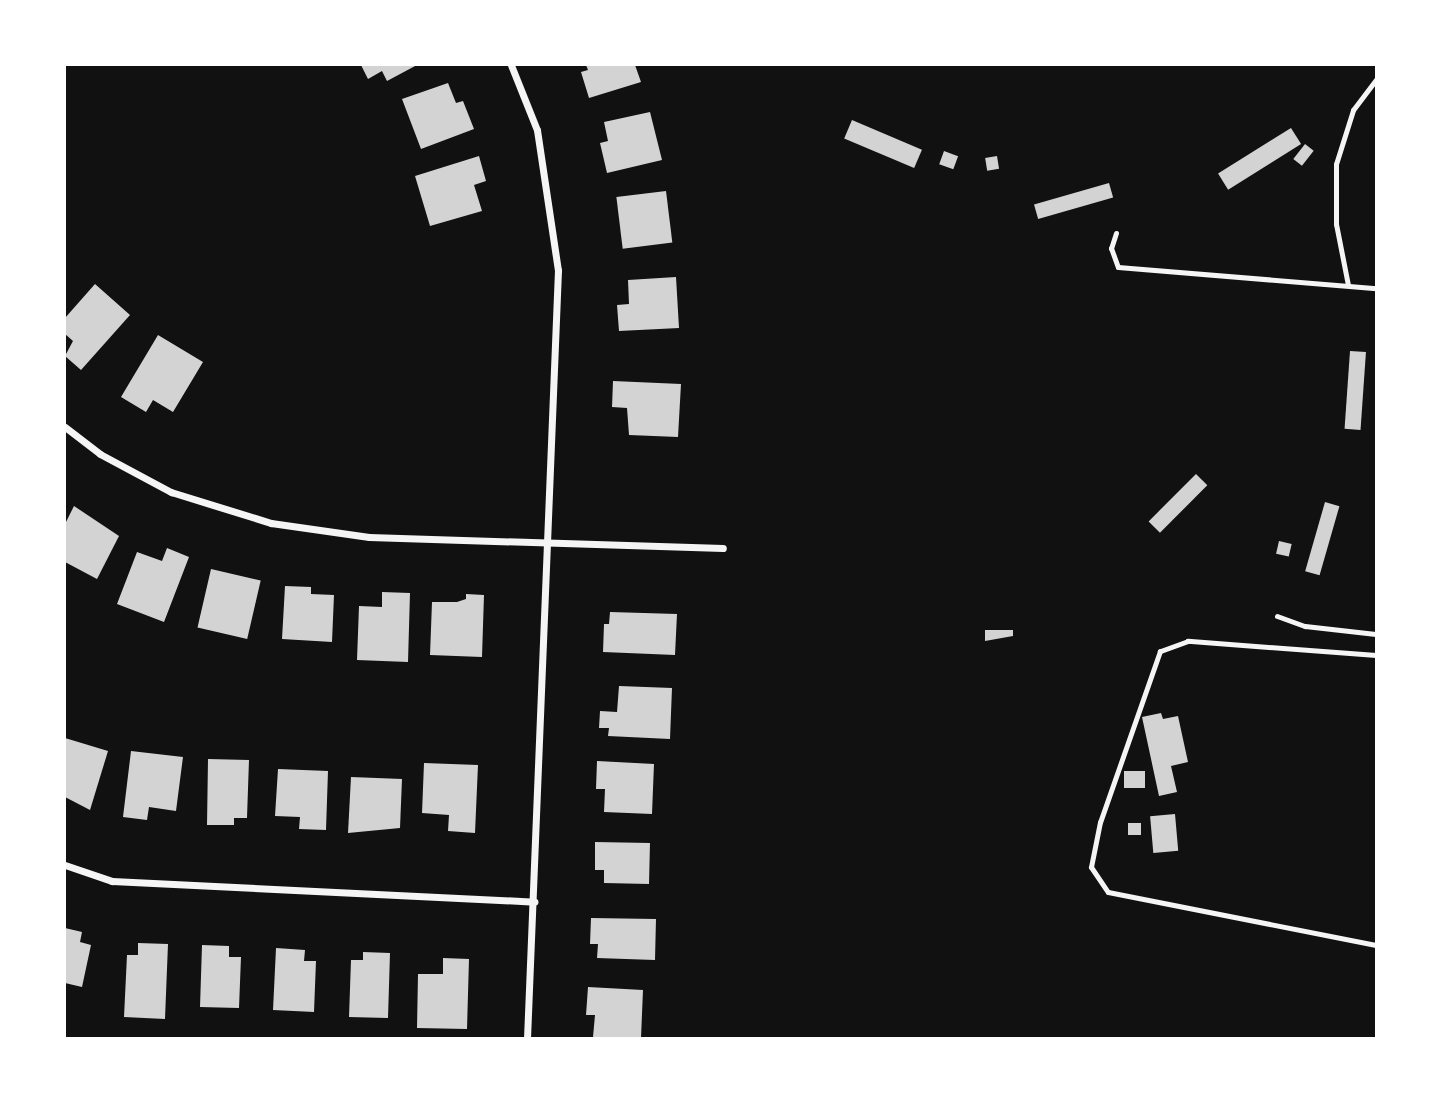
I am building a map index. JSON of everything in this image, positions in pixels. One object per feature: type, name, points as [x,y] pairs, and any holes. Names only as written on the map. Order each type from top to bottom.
[{"type":"street","points":[[511,65],[537,130],[558,270],[527,1038]]},
{"type":"street","points":[[65,428],[100,454],[171,492],[271,523],[369,537],[723,548]]},
{"type":"street","points":[[65,865],[111,881],[534,902]]},
{"type":"lane","points":[[1348,285],[1336,224],[1336,164],[1353,110],[1376,80]]},
{"type":"lane","points":[[1116,233],[1111,248],[1118,267],[1376,288]]},
{"type":"lane","points":[[1277,616],[1305,626],[1376,634]]},
{"type":"lane","points":[[1376,655],[1188,641],[1160,651],[1100,822],[1091,867],[1108,892],[1376,946]]},
{"type":"building","points":[[361,65],[417,65],[387,81],[382,71],[368,79]]},
{"type":"building","points":[[586,65],[635,65],[641,82],[589,98],[581,72],[588,70]]},
{"type":"building","points":[[448,83],[456,103],[463,101],[474,129],[421,149],[402,99]]},
{"type":"building","points":[[650,112],[662,160],[607,173],[600,143],[608,141],[604,122]]},
{"type":"building","points":[[852,120],[922,150],[914,168],[844,138]]},
{"type":"building","points":[[1291,128],[1301,144],[1228,190],[1218,174]]},
{"type":"building","points":[[1305,144],[1314,151],[1302,166],[1293,159]]},
{"type":"building","points":[[944,151],[958,156],[953,169],[939,164]]},
{"type":"building","points":[[479,156],[486,181],[474,185],[482,211],[430,226],[415,176]]},
{"type":"building","points":[[997,156],[999,169],[987,171],[985,158]]},
{"type":"building","points":[[1109,183],[1113,197],[1038,219],[1034,204]]},
{"type":"building","points":[[666,191],[672,243],[623,249],[616,197]]},
{"type":"building","points":[[676,277],[679,328],[619,331],[617,305],[629,304],[628,280]]},
{"type":"building","points":[[95,284],[130,315],[81,370],[65,356],[73,341],[65,334],[65,318]]},
{"type":"building","points":[[158,335],[203,362],[173,412],[153,400],[146,412],[121,397]]},
{"type":"building","points":[[1350,351],[1366,352],[1361,430],[1345,429]]},
{"type":"building","points":[[613,381],[681,384],[678,437],[629,435],[627,408],[612,407]]},
{"type":"building","points":[[1196,474],[1207,485],[1160,533],[1149,521]]},
{"type":"building","points":[[1325,502],[1339,506],[1320,575],[1305,571]]},
{"type":"building","points":[[74,506],[119,536],[97,579],[65,562],[65,524]]},
{"type":"building","points":[[1279,541],[1292,544],[1289,557],[1276,554]]},
{"type":"building","points":[[167,548],[189,557],[164,622],[117,604],[137,552],[162,561]]},
{"type":"building","points":[[211,569],[261,580],[247,639],[198,627]]},
{"type":"building","points":[[285,586],[311,587],[311,594],[334,595],[332,642],[282,639]]},
{"type":"building","points":[[382,592],[410,593],[408,662],[357,660],[359,606],[382,607]]},
{"type":"building","points":[[466,594],[484,595],[482,657],[430,655],[432,602],[457,602],[466,599]]},
{"type":"building","points":[[610,612],[677,614],[675,655],[603,652],[604,624],[609,624]]},
{"type":"building","points":[[985,630],[1013,630],[1013,636],[985,641]]},
{"type":"building","points":[[619,686],[672,688],[670,739],[608,736],[609,728],[599,728],[600,711],[617,712]]},
{"type":"building","points":[[1161,713],[1163,719],[1178,716],[1188,762],[1171,766],[1177,792],[1159,796],[1142,717]]},
{"type":"building","points":[[65,738],[108,751],[90,810],[65,797]]},
{"type":"building","points":[[131,751],[183,757],[176,811],[149,807],[147,820],[123,817]]},
{"type":"building","points":[[208,759],[249,760],[247,818],[234,818],[234,825],[207,825]]},
{"type":"building","points":[[597,761],[654,764],[652,814],[604,812],[605,789],[596,789]]},
{"type":"building","points":[[424,763],[478,765],[475,833],[448,831],[449,815],[422,813]]},
{"type":"building","points":[[278,769],[328,771],[326,830],[299,829],[300,817],[275,816]]},
{"type":"building","points":[[1124,771],[1145,771],[1145,788],[1124,788]]},
{"type":"building","points":[[351,777],[402,779],[400,828],[348,833]]},
{"type":"building","points":[[1175,814],[1178,851],[1153,853],[1150,816]]},
{"type":"building","points":[[1128,823],[1141,823],[1141,835],[1128,835]]},
{"type":"building","points":[[595,842],[650,843],[649,884],[604,883],[604,870],[595,870]]},
{"type":"building","points":[[591,918],[656,919],[655,960],[597,958],[598,944],[590,944]]},
{"type":"building","points":[[65,928],[82,932],[80,942],[91,945],[82,987],[65,983]]},
{"type":"building","points":[[138,943],[168,944],[165,1019],[124,1017],[127,955],[138,955]]},
{"type":"building","points":[[202,945],[229,946],[229,957],[241,957],[239,1008],[200,1007]]},
{"type":"building","points":[[276,948],[305,950],[304,961],[316,961],[314,1012],[273,1010]]},
{"type":"building","points":[[363,952],[390,953],[388,1018],[349,1017],[351,960],[363,960]]},
{"type":"building","points":[[443,958],[469,959],[467,1029],[417,1028],[418,974],[443,974]]},
{"type":"building","points":[[588,987],[643,990],[641,1038],[593,1037],[595,1015],[586,1015]]}]
